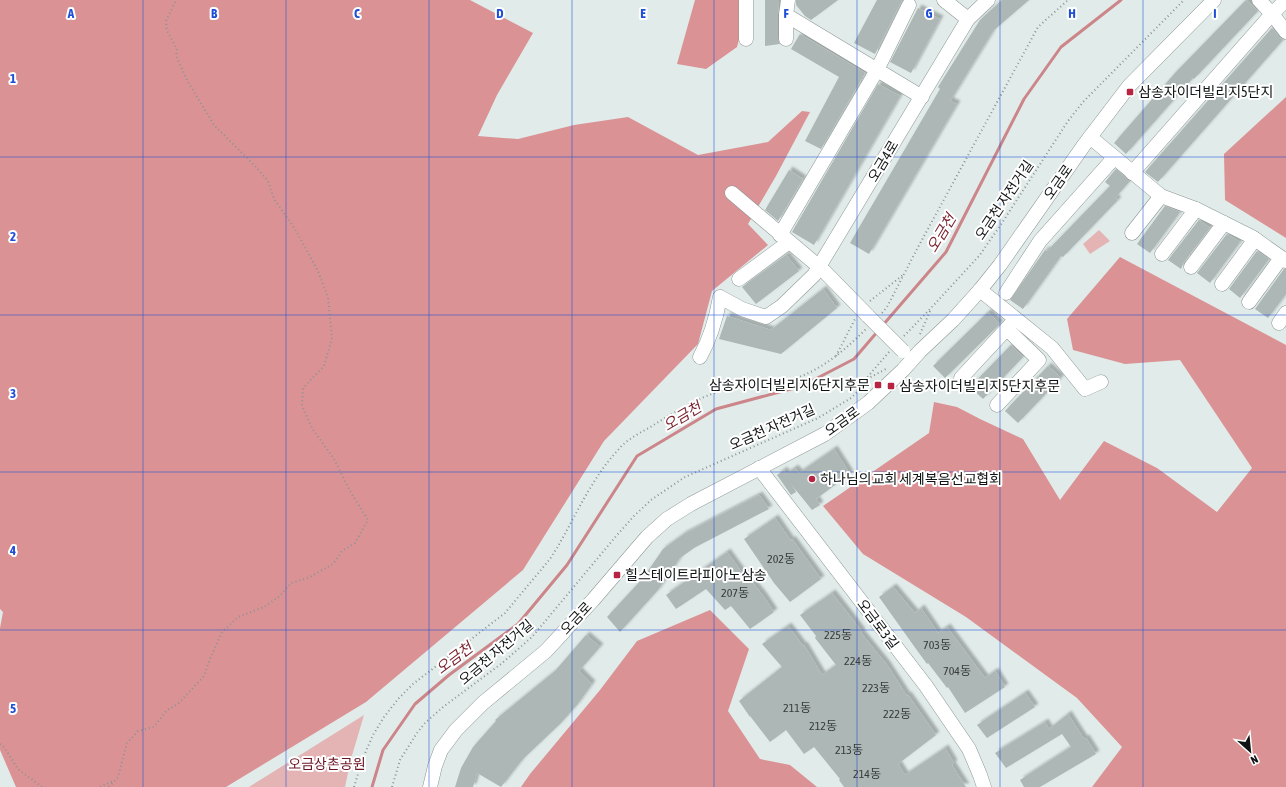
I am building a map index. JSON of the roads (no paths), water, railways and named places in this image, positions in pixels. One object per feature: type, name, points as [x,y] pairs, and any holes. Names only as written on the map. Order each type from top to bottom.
[{"type":"street","points":[[746,0],[746,39]]},
{"type":"street","points":[[786,39],[786,15],[788,0]]},
{"type":"street","points":[[944,0],[968,19]]},
{"type":"street","name":"오금4로","points":[[700,357],[711,335],[717,315],[720,297],[742,309],[766,317],[782,306],[814,275],[968,19],[988,0]]},
{"type":"street","name":"오금로","points":[[430,787],[441,750],[456,730],[483,702],[546,651],[593,600],[647,537],[667,519],[691,504],[812,442],[836,427],[868,403],[903,353],[953,320],[1000,265],[1090,137],[1129,86],[1214,0]]},
{"type":"street","points":[[1259,0],[1286,32]]},
{"type":"street","points":[[1132,173],[1285,1]]},
{"type":"street","points":[[739,279],[784,238],[877,70],[909,5]]},
{"type":"street","points":[[786,15],[922,97]]},
{"type":"street","points":[[1090,137],[1161,196],[1196,209],[1255,239],[1283,259],[1249,302]]},
{"type":"street","points":[[1006,293],[1040,241],[1114,158]]},
{"type":"street","points":[[732,193],[819,267],[865,319],[903,353]]},
{"type":"street","points":[[1132,233],[1161,196]]},
{"type":"street","points":[[1162,254],[1196,209]]},
{"type":"street","points":[[1192,267],[1224,223]]},
{"type":"street","points":[[1222,284],[1255,239]]},
{"type":"street","points":[[980,290],[1017,318],[1052,348],[1085,389],[1102,382]]},
{"type":"street","points":[[960,378],[1017,318]]},
{"type":"street","points":[[997,405],[1039,360],[1007,329]]},
{"type":"street","name":"오금로3길","points":[[759,468],[926,686],[969,749],[984,787]]},
{"type":"waterway","name":"오금천","points":[[883,325],[946,252],[1024,99],[1061,47],[1121,0]]},
{"type":"waterway","name":"오금천","points":[[372,787],[383,750],[415,704],[449,675],[518,624],[567,565],[637,456],[716,409],[802,386],[854,359],[878,331]]},
{"type":"place","name":"삼송자이더빌리지5단지","points":[[1130,92]]},
{"type":"place","name":"삼송자이더빌리지6단지후문","points":[[878,385]]},
{"type":"place","name":"삼송자이더빌리지5단지후문","points":[[891,386]]},
{"type":"place","name":"하나님의교회 세계복음선교협회","points":[[812,479]]},
{"type":"place","name":"힐스테이트라피아노삼송","points":[[617,575]]},
{"type":"park label","name":"오금상촌공원","points":[[327,764]]}]
